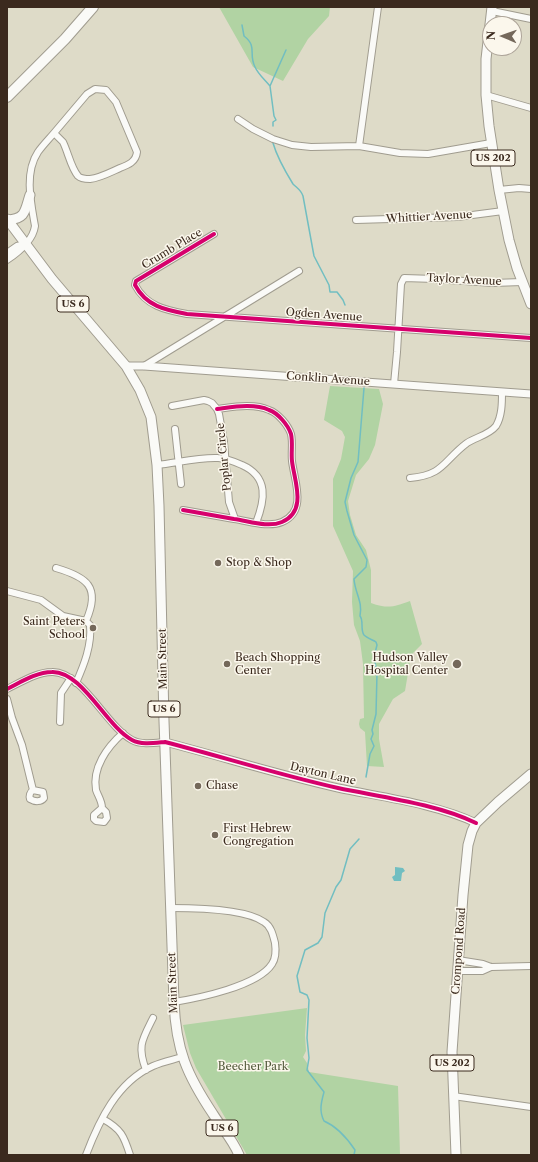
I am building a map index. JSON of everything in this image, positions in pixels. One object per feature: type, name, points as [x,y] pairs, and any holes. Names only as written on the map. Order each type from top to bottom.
[{"type":"highway","points":[[7,89],[56,40],[86,7]]},
{"type":"highway","points":[[7,97],[65,39],[93,7]]},
{"type":"main road","name":"US 202","points":[[492,9],[486,47],[486,95],[491,143],[503,211],[513,254],[531,304]]},
{"type":"main road","points":[[8,219],[18,219],[23,215],[30,195]]},
{"type":"main road","name":"Main Street","points":[[8,219],[25,244],[73,305],[126,366],[140,390],[151,416],[157,465],[174,1002],[177,1037],[182,1057],[200,1095],[239,1155]]},
{"type":"main road","name":"Crompond Road","points":[[456,1155],[452,1052],[466,853],[476,823],[531,774]]},
{"type":"street","points":[[359,146],[378,7]]},
{"type":"street","points":[[492,9],[531,19]]},
{"type":"street","points":[[7,260],[20,251],[32,236],[35,226],[30,195],[34,160],[38,152],[54,133],[87,94],[95,89],[106,90],[116,102],[137,152],[136,157],[135,160],[128,164],[99,176],[90,179],[78,177],[62,141],[54,133]]},
{"type":"street","points":[[486,95],[531,108]]},
{"type":"street","points":[[238,119],[253,129],[273,139],[311,147],[359,146],[400,153],[428,154],[491,143]]},
{"type":"street","points":[[499,190],[512,188],[531,189]]},
{"type":"street","name":"Whittier Avenue","points":[[356,220],[457,217],[503,211]]},
{"type":"street","name":"Crumb Place","points":[[139,279],[214,234]]},
{"type":"street","points":[[7,253],[17,246],[25,244]]},
{"type":"street","points":[[144,366],[299,271]]},
{"type":"street","name":"Taylor Avenue","points":[[398,329],[401,284],[404,278],[493,283],[522,282]]},
{"type":"street","name":"Ogden Avenue","points":[[139,279],[134,283],[138,291],[150,303],[158,308],[187,314],[531,338]]},
{"type":"street","points":[[394,384],[398,329]]},
{"type":"street","name":"Conklin Avenue","points":[[126,366],[144,366],[531,394]]},
{"type":"street","points":[[410,478],[424,477],[437,471],[467,443],[491,430],[495,426],[500,415],[502,392]]},
{"type":"street","points":[[172,406],[204,400],[208,401],[217,409]]},
{"type":"street","name":"Poplar Circle","points":[[235,519],[229,502],[223,433],[217,409],[251,407],[268,409],[279,417],[287,426],[291,434],[292,463],[298,490],[296,505],[293,512],[283,522],[274,524],[256,523]]},
{"type":"street","points":[[175,428],[180,462],[181,484]]},
{"type":"street","points":[[157,465],[211,458],[225,459],[249,469],[259,479],[263,496],[261,510],[256,523],[183,510]]},
{"type":"street","points":[[56,568],[77,575],[87,583],[91,591],[92,599],[86,621]]},
{"type":"street","points":[[7,591],[41,600],[63,616],[86,621],[90,624],[90,642],[84,665],[76,683]]},
{"type":"street","points":[[7,689],[44,673],[61,672],[71,678],[84,690],[116,728],[131,740],[143,743],[165,742]]},
{"type":"street","points":[[60,722],[60,693],[71,678]]},
{"type":"street","points":[[7,699],[22,746],[32,790]]},
{"type":"street","points":[[102,808],[96,790],[96,771],[106,752],[123,733]]},
{"type":"street","name":"Dayton Lane","points":[[165,742],[314,782],[423,806],[461,816],[476,823]]},
{"type":"street","points":[[171,908],[209,909],[246,915],[264,921],[269,926],[276,951],[272,964],[260,975],[230,989],[174,1002]]},
{"type":"street","points":[[458,960],[483,964],[491,967]]},
{"type":"street","points":[[457,970],[482,970],[491,967],[531,966]]},
{"type":"street","points":[[146,1070],[142,1058],[141,1046],[153,1018]]},
{"type":"street","points":[[86,1155],[103,1119],[119,1092],[126,1084],[154,1066],[182,1057]]},
{"type":"street","points":[[453,1096],[531,1107]]},
{"type":"street","points":[[103,1119],[112,1124],[123,1135],[130,1155]]},
{"type":"green space","points":[[219,7],[330,7],[329,16],[308,39],[283,81],[253,67]]},
{"type":"green space","points":[[330,386],[379,389],[383,404],[375,445],[369,459],[356,475],[348,501],[350,515],[356,535],[366,550],[371,570],[371,603],[382,606],[391,606],[400,605],[410,601],[422,644],[411,655],[405,691],[393,699],[379,724],[379,739],[384,767],[367,766],[365,732],[360,728],[359,724],[360,719],[364,718],[363,664],[360,641],[354,625],[352,602],[353,571],[333,526],[333,479],[341,459],[345,437],[342,431],[324,420]]},
{"type":"green space","name":"Beecher Park","points":[[307,1008],[305,1035],[306,1051],[303,1057],[307,1063],[309,1072],[398,1086],[400,1155],[247,1155],[196,1068],[190,1053],[183,1025]]},
{"type":"water","points":[[395,867],[403,868],[405,871],[402,873],[401,881],[394,881],[392,877],[395,875]]},
{"type":"waterway","points":[[242,25],[244,36],[252,47],[252,58],[255,67],[270,86]]},
{"type":"waterway","points":[[273,126],[273,122],[276,120],[274,116],[270,86],[286,50]]},
{"type":"waterway","points":[[273,143],[287,174],[303,196],[314,256],[329,285],[330,292],[337,292],[345,305]]},
{"type":"waterway","points":[[364,388],[358,462],[351,478],[345,502],[354,535],[367,560],[366,567],[354,579],[360,602],[362,630],[364,635],[376,642],[377,645],[374,657],[377,673],[376,714],[371,739],[374,746],[370,754],[366,777]]},
{"type":"waterway","points":[[354,1155],[355,1150],[345,1137],[334,1126],[324,1121],[321,1114],[324,1092],[307,1070],[309,1058],[307,1038],[309,1000],[307,995],[300,992],[297,976],[305,950],[318,943],[322,937],[325,913],[336,887],[341,880],[350,849],[359,839]]},
{"type":"cycle path","points":[[214,234],[136,281],[135,285],[139,292],[157,306],[171,311],[187,314],[531,338]]},
{"type":"cycle path","points":[[183,510],[258,524],[277,524],[290,517],[295,510],[298,494],[292,461],[292,437],[285,423],[276,414],[263,408],[243,406],[217,409]]},
{"type":"cycle path","points":[[7,689],[29,678],[46,672],[63,674],[74,680],[84,689],[122,733],[136,742],[165,742],[316,783],[427,806],[461,816],[476,823]]},
{"type":"place","name":"Stop & Shop","points":[[218,563]]},
{"type":"place","name":"Saint Peters School","points":[[93,628]]},
{"type":"place","name":"Beach Shopping Center","points":[[227,664]]},
{"type":"place","name":"Hudson Valley Hospital Center","points":[[457,664]]},
{"type":"place","name":"Chase","points":[[198,786]]},
{"type":"place","name":"First Hebrew Congregation","points":[[215,835]]}]
